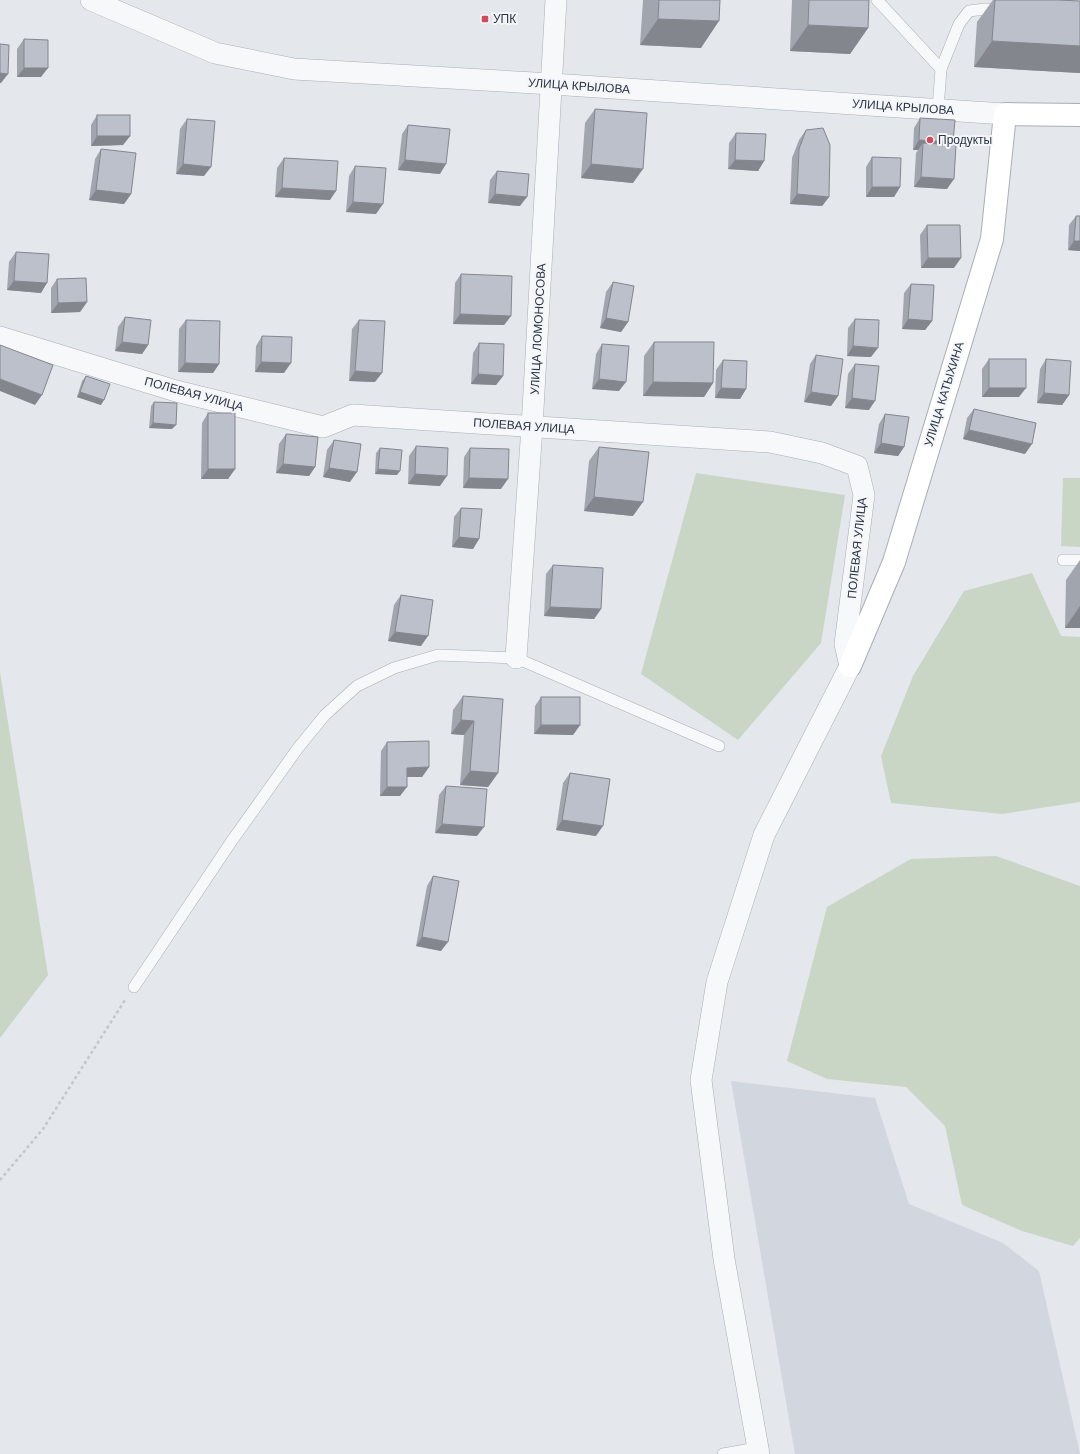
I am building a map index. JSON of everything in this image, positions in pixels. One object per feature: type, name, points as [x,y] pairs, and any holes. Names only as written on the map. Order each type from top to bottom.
[{"type":"street","name":"УЛИЦА КРЫЛОВА","points":[[91,0],[215,53],[294,69],[552,84],[1005,114],[1080,115]]},
{"type":"street","name":"УЛИЦА ЛОМОНОСОВА","points":[[516,658],[532,427],[556,0]]},
{"type":"street","name":"УЛИЦА КАТЫХИНА","points":[[850,666],[894,562],[992,239],[1005,114]]},
{"type":"street","name":"ПОЛЕВАЯ УЛИЦА","points":[[0,337],[176,391],[323,427],[353,415],[770,442],[822,453],[857,466],[864,495],[845,644],[850,666]]},
{"type":"street","points":[[758,1451],[724,1259],[701,1080],[717,982],[764,835],[850,666]]},
{"type":"lane","points":[[877,0],[941,69]]},
{"type":"lane","points":[[938,109],[941,69],[958,24],[969,11],[985,9],[1009,10]]},
{"type":"lane","points":[[1063,560],[1080,560]]},
{"type":"lane","points":[[134,987],[231,842],[298,748],[325,715],[357,686],[394,668],[438,655],[516,658],[719,746]]},
{"type":"lane","points":[[723,1454],[758,1451]]},
{"type":"path","points":[[0,1180],[43,1129],[134,987]]},
{"type":"shaded area","points":[[731,1081],[875,1098],[909,1204],[1003,1243],[1039,1271],[1080,1454],[795,1454]]},
{"type":"green space","points":[[696,473],[845,495],[821,643],[738,740],[641,674]]},
{"type":"green space","points":[[1063,478],[1080,478],[1080,547],[1061,546]]},
{"type":"green space","points":[[1032,573],[1061,636],[1080,637],[1080,802],[1002,814],[891,803],[881,756],[913,676],[964,591]]},
{"type":"green space","points":[[0,672],[48,975],[0,1038]]},
{"type":"green space","points":[[996,856],[1080,886],[1080,1238],[1073,1246],[1022,1231],[962,1205],[945,1126],[906,1087],[827,1079],[787,1061],[827,907],[911,859]]},
{"type":"building","points":[[659,0],[720,0],[719,21],[658,19]]},
{"type":"building","points":[[809,0],[869,0],[868,28],[808,25]]},
{"type":"building","points":[[995,0],[1080,1],[1080,46],[992,41]]},
{"type":"building","points":[[24,39],[48,40],[48,68],[24,68]]},
{"type":"building","points":[[0,44],[9,45],[8,74],[0,73]]},
{"type":"building","points":[[595,109],[647,113],[643,169],[591,164]]},
{"type":"building","points":[[97,115],[130,115],[130,136],[97,136]]},
{"type":"building","points":[[920,118],[955,120],[953,142],[919,140]]},
{"type":"building","points":[[187,119],[215,121],[211,167],[183,164]]},
{"type":"building","points":[[408,125],[450,129],[446,164],[405,160]]},
{"type":"building","points":[[823,128],[830,145],[829,197],[797,194],[799,149],[806,130]]},
{"type":"building","points":[[736,133],[766,134],[764,161],[735,160]]},
{"type":"building","points":[[923,143],[956,145],[954,179],[921,177]]},
{"type":"building","points":[[101,149],[136,153],[131,194],[96,190]]},
{"type":"building","points":[[872,157],[901,158],[900,187],[872,187]]},
{"type":"building","points":[[284,158],[338,161],[336,191],[282,188]]},
{"type":"building","points":[[355,166],[386,168],[383,204],[353,202]]},
{"type":"building","points":[[497,171],[529,174],[527,197],[495,194]]},
{"type":"building","points":[[1076,216],[1080,216],[1080,241],[1074,241]]},
{"type":"building","points":[[927,225],[960,225],[961,258],[928,258]]},
{"type":"building","points":[[16,252],[49,254],[47,283],[14,281]]},
{"type":"building","points":[[461,274],[512,276],[511,316],[460,314]]},
{"type":"building","points":[[86,278],[87,302],[58,303],[57,279]]},
{"type":"building","points":[[613,282],[634,286],[628,322],[606,318]]},
{"type":"building","points":[[911,284],[934,285],[932,321],[908,319]]},
{"type":"building","points":[[125,317],[151,320],[148,345],[122,342]]},
{"type":"building","points":[[855,319],[879,320],[878,348],[853,346]]},
{"type":"building","points":[[186,320],[220,321],[219,364],[185,363]]},
{"type":"building","points":[[359,320],[385,321],[382,373],[355,371]]},
{"type":"building","points":[[262,336],[292,337],[291,363],[261,362]]},
{"type":"building","points":[[654,342],[714,342],[713,383],[653,382]]},
{"type":"building","points":[[479,343],[504,344],[503,376],[478,374]]},
{"type":"building","points":[[602,344],[629,346],[626,382],[599,379]]},
{"type":"building","points":[[0,345],[53,365],[42,395],[0,379]]},
{"type":"building","points":[[816,355],[843,359],[838,396],[811,392]]},
{"type":"building","points":[[989,359],[1026,359],[1026,388],[989,388]]},
{"type":"building","points":[[1046,359],[1071,361],[1069,395],[1044,393]]},
{"type":"building","points":[[723,360],[747,361],[746,389],[721,388]]},
{"type":"building","points":[[855,364],[879,366],[875,401],[852,398]]},
{"type":"building","points":[[86,376],[110,384],[104,400],[80,392]]},
{"type":"building","points":[[154,402],[177,403],[176,425],[153,423]]},
{"type":"building","points":[[974,409],[1036,423],[1032,444],[969,430]]},
{"type":"building","points":[[208,413],[235,413],[235,469],[208,469]]},
{"type":"building","points":[[885,414],[909,417],[904,447],[881,443]]},
{"type":"building","points":[[286,434],[318,437],[315,467],[283,464]]},
{"type":"building","points":[[334,440],[361,444],[357,472],[329,468]]},
{"type":"building","points":[[416,446],[448,448],[447,476],[415,474]]},
{"type":"building","points":[[599,447],[649,452],[643,502],[594,497]]},
{"type":"building","points":[[380,448],[402,450],[400,471],[378,469]]},
{"type":"building","points":[[470,448],[509,449],[508,479],[469,478]]},
{"type":"building","points":[[461,508],[482,509],[479,539],[459,537]]},
{"type":"building","points":[[553,565],[603,568],[601,609],[550,607]]},
{"type":"building","points":[[401,595],[433,600],[428,636],[395,632]]},
{"type":"building","points":[[463,696],[503,699],[498,773],[470,771],[474,721],[461,720]]},
{"type":"building","points":[[541,697],[580,697],[580,725],[541,725]]},
{"type":"building","points":[[429,741],[429,767],[407,768],[407,787],[387,787],[387,742]]},
{"type":"building","points":[[570,773],[610,779],[603,826],[562,820]]},
{"type":"building","points":[[446,786],[487,789],[484,827],[442,824]]},
{"type":"building","points":[[433,876],[459,881],[448,942],[422,937]]},
{"type":"place","name":"УПК","points":[[485,19]]},
{"type":"place","name":"Продукты","points":[[930,140]]}]
